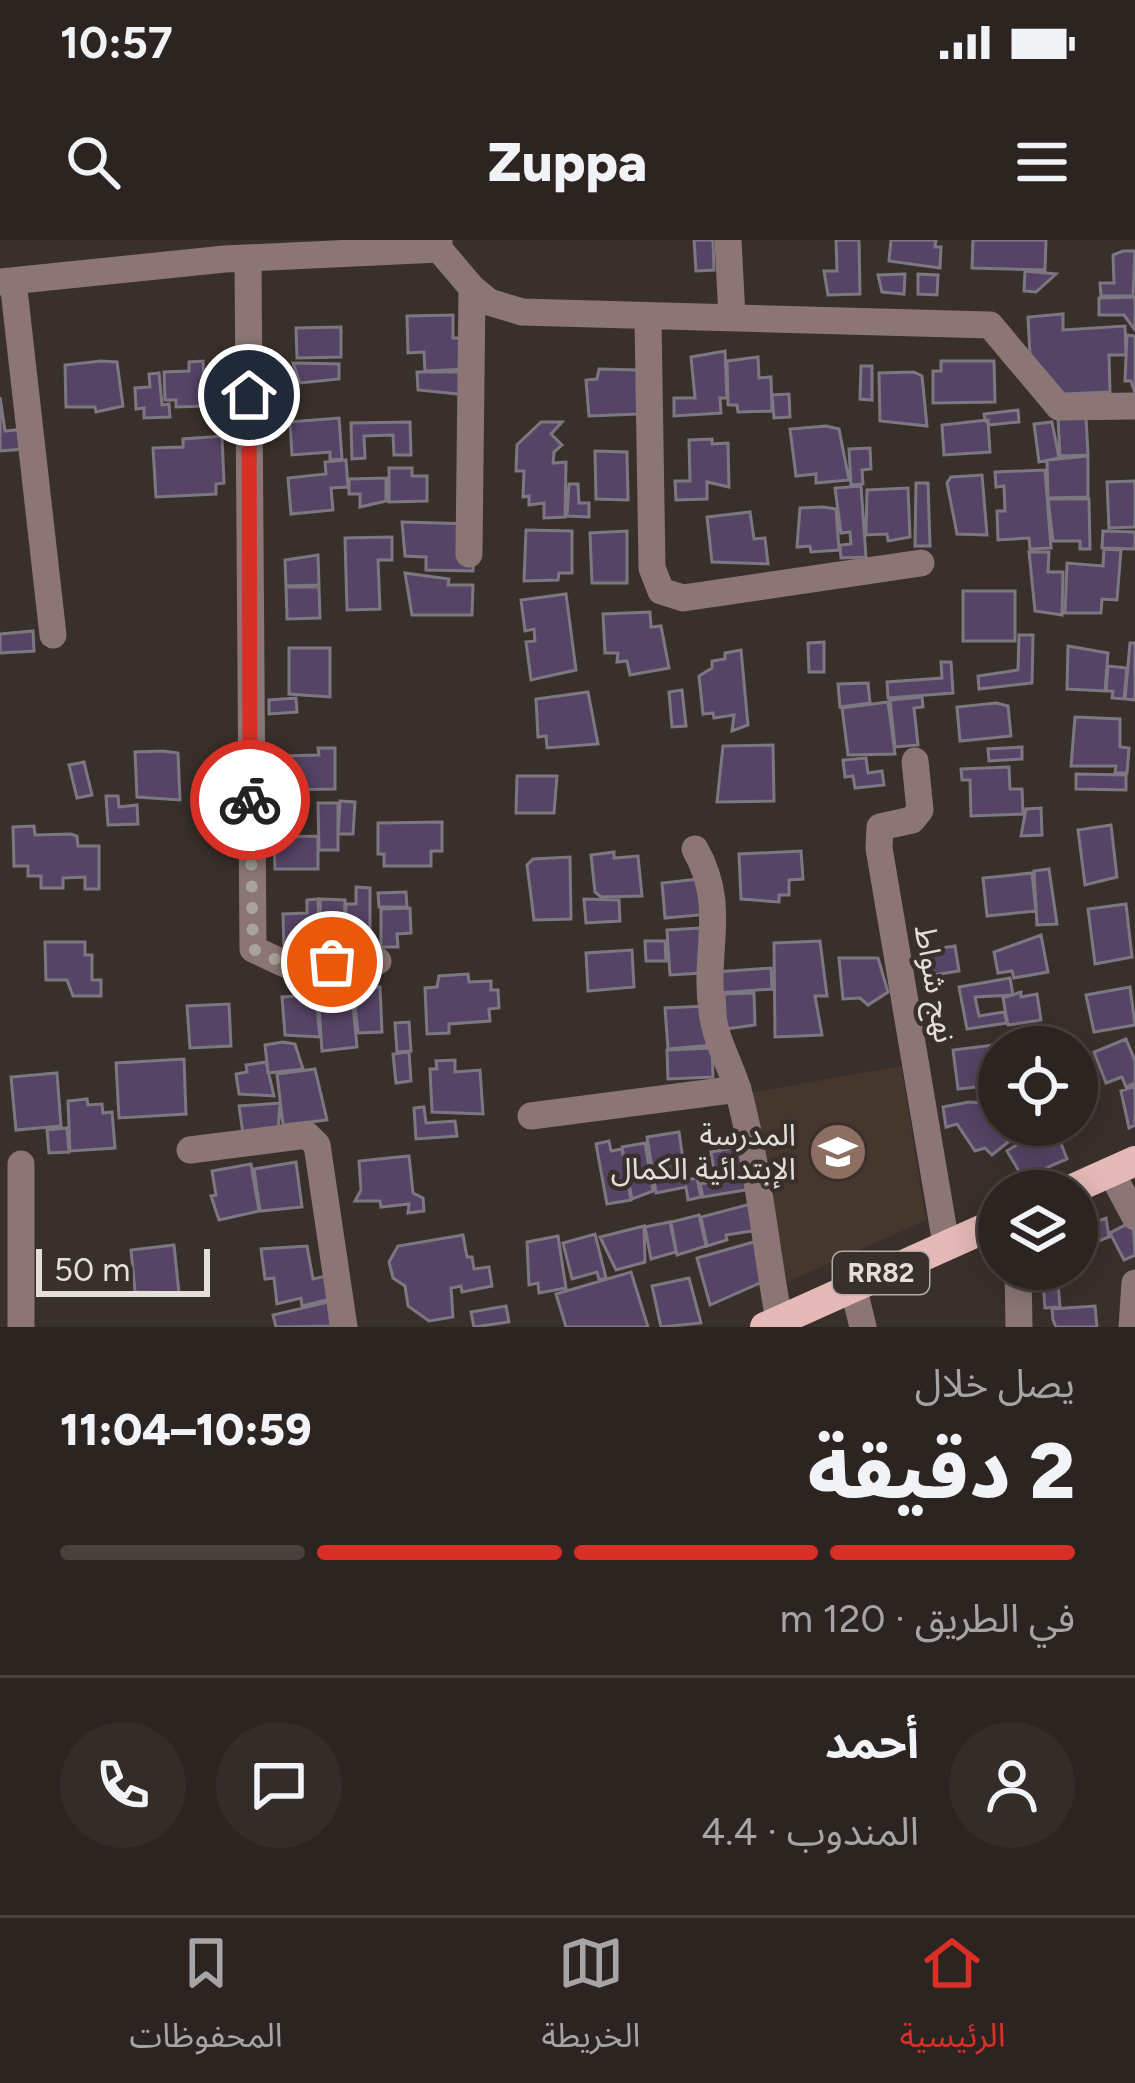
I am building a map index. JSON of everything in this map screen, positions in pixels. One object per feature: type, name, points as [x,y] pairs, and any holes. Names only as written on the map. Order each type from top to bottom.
[{"type":"main road","name":"RR82","points":[[772,1323],[978,1231]]},
{"type":"street","points":[[728,240],[732,317]]},
{"type":"street","points":[[53,635],[7,282],[232,253],[439,244],[472,288],[506,310],[648,319],[990,325],[1059,407],[1135,406]]},
{"type":"street","points":[[232,253],[253,949],[285,964],[378,961]]},
{"type":"street","points":[[469,554],[472,288]]},
{"type":"street","points":[[648,319],[652,568],[661,591],[683,598],[921,563]]},
{"type":"street","name":"نهج شواط","points":[[915,761],[920,810],[912,820],[880,827],[879,848],[946,1244]]},
{"type":"street","points":[[695,849],[712,878],[716,909],[708,964],[713,1022],[738,1089],[772,1323]]},
{"type":"street","points":[[531,1116],[738,1089]]},
{"type":"street","points":[[190,1150],[307,1135],[317,1144],[344,1327]]},
{"type":"street","points":[[21,1164],[21,1327]]},
{"type":"street","points":[[1123,1166],[1135,1217]]},
{"type":"street","points":[[1132,1327],[1135,1283]]},
{"type":"street","points":[[853,1286],[862,1327]]},
{"type":"street","points":[[1018,1290],[1019,1327]]},
{"type":"shaded area","name":"المدرسة الإبتدائية الكمال","points":[[901,1066],[926,1220],[781,1285],[749,1093]]},
{"type":"building","points":[[694,240],[713,240],[714,270],[696,271]]},
{"type":"building","points":[[836,240],[859,240],[860,294],[828,295],[824,271],[837,271]]},
{"type":"building","points":[[891,240],[936,240],[935,247],[941,247],[940,268],[889,261]]},
{"type":"building","points":[[973,240],[1046,240],[1045,270],[972,268]]},
{"type":"building","points":[[1135,251],[1133,296],[1101,296],[1100,283],[1114,283],[1113,255]]},
{"type":"building","points":[[1025,271],[1056,274],[1036,292],[1024,291]]},
{"type":"building","points":[[905,274],[904,294],[882,292],[878,275]]},
{"type":"building","points":[[918,274],[938,275],[937,295],[918,294]]},
{"type":"building","points":[[1135,297],[1135,330],[1124,315],[1099,315],[1099,298]]},
{"type":"building","points":[[1063,314],[1063,330],[1125,326],[1126,355],[1109,355],[1110,392],[1064,394],[1030,355],[1028,317]]},
{"type":"building","points":[[453,315],[453,338],[467,338],[468,369],[425,371],[424,352],[408,353],[407,316]]},
{"type":"building","points":[[341,327],[341,357],[297,358],[296,328]]},
{"type":"building","points":[[1127,335],[1135,336],[1135,393],[1131,381],[1125,381]]},
{"type":"building","points":[[725,351],[727,398],[720,398],[721,413],[674,416],[674,398],[695,398],[691,357]]},
{"type":"building","points":[[758,357],[759,378],[771,377],[772,411],[738,412],[737,405],[728,405],[727,361]]},
{"type":"building","points":[[203,361],[205,406],[176,407],[176,400],[165,400],[164,372],[189,371],[189,362]]},
{"type":"building","points":[[941,361],[994,361],[995,402],[933,403],[933,371],[941,371]]},
{"type":"building","points":[[117,362],[123,406],[96,412],[95,407],[66,407],[65,365]]},
{"type":"building","points":[[293,363],[339,364],[339,379],[300,383]]},
{"type":"building","points":[[861,366],[872,366],[872,400],[860,399]]},
{"type":"building","points":[[599,369],[638,370],[638,414],[589,416],[586,380],[597,379]]},
{"type":"building","points":[[417,372],[468,372],[468,395],[418,390]]},
{"type":"building","points":[[159,373],[162,405],[169,404],[170,417],[144,418],[144,408],[136,409],[135,388],[150,387],[149,374]]},
{"type":"building","points":[[879,373],[922,376],[927,426],[880,421]]},
{"type":"building","points":[[246,385],[246,411],[219,414],[217,387]]},
{"type":"building","points":[[789,394],[790,417],[774,418],[772,395]]},
{"type":"building","points":[[0,397],[5,431],[36,428],[37,448],[0,451]]},
{"type":"building","points":[[1018,410],[1019,422],[989,425],[984,414]]},
{"type":"building","points":[[1086,417],[1088,455],[1060,456],[1058,419]]},
{"type":"building","points":[[339,418],[342,459],[330,460],[330,452],[292,455],[290,422]]},
{"type":"building","points":[[988,420],[990,452],[944,455],[942,425]]},
{"type":"building","points":[[410,422],[411,455],[394,455],[393,435],[364,436],[365,458],[352,459],[351,423]]},
{"type":"building","points":[[541,422],[562,422],[551,434],[562,445],[554,452],[553,463],[566,462],[565,517],[544,518],[544,503],[529,505],[529,496],[523,497],[524,471],[516,471],[517,445]]},
{"type":"building","points":[[1052,422],[1059,458],[1039,462],[1034,424]]},
{"type":"building","points":[[790,429],[839,429],[849,480],[816,483],[816,474],[796,476]]},
{"type":"building","points":[[222,436],[224,483],[216,484],[216,494],[156,497],[153,448],[183,447],[183,439]]},
{"type":"building","points":[[712,439],[712,444],[728,443],[729,487],[707,482],[707,499],[676,500],[675,481],[690,481],[689,440]]},
{"type":"building","points":[[870,448],[871,469],[862,470],[863,484],[851,485],[849,449]]},
{"type":"building","points":[[595,451],[627,452],[628,500],[596,499]]},
{"type":"building","points":[[1088,456],[1088,497],[1048,498],[1047,460]]},
{"type":"building","points":[[346,460],[348,487],[331,488],[333,510],[291,514],[288,478],[326,474],[325,462]]},
{"type":"building","points":[[389,468],[412,468],[412,476],[427,476],[427,501],[389,502]]},
{"type":"building","points":[[1045,470],[1051,548],[1030,549],[1029,538],[998,540],[997,511],[1005,511],[1004,486],[996,487],[995,472]]},
{"type":"building","points":[[982,475],[987,535],[957,534],[947,483],[951,477]]},
{"type":"building","points":[[386,478],[386,501],[360,507],[360,494],[349,494],[349,479]]},
{"type":"building","points":[[1135,481],[1135,527],[1109,528],[1107,482]]},
{"type":"building","points":[[916,483],[928,483],[930,546],[915,546]]},
{"type":"building","points":[[569,484],[578,484],[579,503],[589,503],[589,517],[567,516]]},
{"type":"building","points":[[861,486],[866,557],[841,558],[840,545],[851,544],[850,532],[841,533],[835,488]]},
{"type":"building","points":[[908,488],[910,537],[888,541],[887,534],[866,535],[867,490]]},
{"type":"building","points":[[1048,499],[1089,499],[1090,549],[1080,549],[1080,541],[1053,541]]},
{"type":"building","points":[[800,508],[836,509],[839,550],[811,552],[810,546],[797,547]]},
{"type":"building","points":[[750,512],[754,539],[765,538],[768,564],[712,562],[707,517]]},
{"type":"building","points":[[402,522],[474,524],[473,571],[426,570],[426,557],[405,556]]},
{"type":"building","points":[[526,530],[572,531],[572,573],[559,573],[558,580],[524,581]]},
{"type":"building","points":[[627,531],[627,583],[592,583],[590,533]]},
{"type":"building","points":[[1103,531],[1135,532],[1135,549],[1102,548]]},
{"type":"building","points":[[392,537],[392,560],[378,560],[380,609],[347,610],[345,538]]},
{"type":"building","points":[[1104,549],[1121,550],[1117,600],[1102,599],[1101,613],[1065,613],[1067,563],[1103,566]]},
{"type":"building","points":[[1029,552],[1049,552],[1048,572],[1063,572],[1062,615],[1035,611]]},
{"type":"building","points":[[318,555],[319,585],[286,586],[285,560]]},
{"type":"building","points":[[405,573],[449,579],[448,585],[473,585],[472,615],[412,615]]},
{"type":"building","points":[[286,587],[319,587],[320,618],[287,619]]},
{"type":"building","points":[[963,591],[1015,591],[1015,641],[963,641]]},
{"type":"building","points":[[566,594],[576,670],[531,680],[526,642],[535,641],[534,629],[525,631],[521,600]]},
{"type":"building","points":[[650,612],[651,627],[661,626],[669,668],[630,675],[627,661],[617,662],[618,653],[605,653],[603,614]]},
{"type":"building","points":[[33,631],[34,651],[0,653],[0,634]]},
{"type":"building","points":[[1019,635],[1033,635],[1032,683],[979,689],[978,676],[1018,670]]},
{"type":"building","points":[[824,642],[824,672],[809,672],[808,643]]},
{"type":"building","points":[[1130,643],[1135,643],[1135,700],[1125,699]]},
{"type":"building","points":[[1068,646],[1108,653],[1105,691],[1067,689]]},
{"type":"building","points":[[289,648],[330,648],[330,697],[289,694]]},
{"type":"building","points":[[741,650],[748,725],[732,731],[734,715],[714,718],[713,713],[703,714],[699,676],[712,668],[712,661]]},
{"type":"building","points":[[941,662],[951,662],[953,693],[888,698],[887,682],[942,678]]},
{"type":"building","points":[[1108,666],[1127,668],[1124,699],[1112,698],[1113,691],[1106,691]]},
{"type":"building","points":[[868,683],[870,703],[840,707],[838,684]]},
{"type":"building","points":[[682,690],[686,726],[672,727],[669,692]]},
{"type":"building","points":[[588,692],[598,744],[547,748],[546,736],[538,737],[536,699]]},
{"type":"building","points":[[922,697],[923,707],[914,708],[918,745],[895,747],[890,700]]},
{"type":"building","points":[[296,698],[297,712],[269,714],[269,700]]},
{"type":"building","points":[[888,702],[895,754],[848,755],[842,708]]},
{"type":"building","points":[[1008,706],[1011,736],[960,741],[957,707]]},
{"type":"building","points":[[1075,717],[1120,719],[1120,747],[1129,748],[1127,773],[1115,773],[1116,766],[1071,766]]},
{"type":"building","points":[[773,745],[774,801],[717,802],[723,746]]},
{"type":"building","points":[[1022,747],[1022,759],[989,761],[988,749]]},
{"type":"building","points":[[318,748],[335,748],[335,789],[284,790],[284,756],[319,755]]},
{"type":"building","points":[[135,752],[178,753],[180,800],[137,797]]},
{"type":"building","points":[[866,758],[868,773],[882,771],[884,785],[855,788],[853,776],[845,777],[843,760]]},
{"type":"building","points":[[84,762],[92,795],[77,798],[69,765]]},
{"type":"building","points":[[1009,767],[1010,789],[1022,789],[1023,814],[971,816],[970,780],[962,780],[961,769]]},
{"type":"building","points":[[1076,774],[1126,775],[1126,790],[1076,789]]},
{"type":"building","points":[[517,776],[557,776],[554,813],[516,813]]},
{"type":"building","points":[[106,796],[118,796],[119,807],[137,805],[138,824],[108,825]]},
{"type":"building","points":[[340,801],[355,802],[353,834],[338,834]]},
{"type":"building","points":[[318,803],[338,803],[338,850],[319,850]]},
{"type":"building","points":[[1041,808],[1042,835],[1021,836],[1026,809]]},
{"type":"building","points":[[442,822],[442,851],[431,851],[431,866],[384,866],[384,854],[378,854],[378,823]]},
{"type":"building","points":[[1111,825],[1117,877],[1085,885],[1078,830]]},
{"type":"building","points":[[34,826],[35,835],[71,834],[77,836],[78,846],[99,846],[99,889],[85,889],[85,877],[63,878],[63,888],[41,888],[41,876],[28,876],[28,866],[14,866],[13,827]]},
{"type":"building","points":[[318,836],[318,869],[275,869],[274,837]]},
{"type":"building","points":[[801,851],[803,879],[789,880],[789,895],[779,895],[779,902],[741,899],[739,854]]},
{"type":"building","points":[[614,852],[614,858],[638,856],[642,896],[601,897],[595,892],[591,855]]},
{"type":"building","points":[[570,857],[571,919],[534,920],[527,865],[533,859]]},
{"type":"building","points":[[1049,869],[1057,924],[1037,925],[1034,871]]},
{"type":"building","points":[[1032,873],[1036,911],[987,916],[983,878]]},
{"type":"building","points":[[708,878],[710,914],[665,918],[662,883]]},
{"type":"building","points":[[356,887],[370,888],[370,946],[345,946],[346,904],[356,904]]},
{"type":"building","points":[[406,892],[407,907],[379,907],[378,893]]},
{"type":"building","points":[[318,899],[320,950],[284,951],[283,914],[307,913],[307,900]]},
{"type":"building","points":[[320,899],[345,900],[344,935],[321,933]]},
{"type":"building","points":[[584,899],[619,900],[620,921],[586,923]]},
{"type":"building","points":[[1126,904],[1132,957],[1095,964],[1088,909]]},
{"type":"building","points":[[410,908],[411,933],[397,934],[398,947],[381,947],[381,909]]},
{"type":"building","points":[[700,928],[703,973],[670,975],[667,930]]},
{"type":"building","points":[[1041,935],[1048,972],[1014,978],[1012,971],[998,973],[994,952]]},
{"type":"building","points":[[645,941],[665,941],[666,961],[646,961]]},
{"type":"building","points":[[820,941],[827,996],[815,996],[822,1035],[775,1037],[774,943]]},
{"type":"building","points":[[45,942],[85,942],[85,955],[92,955],[92,980],[101,980],[101,996],[73,996],[67,980],[46,980]]},
{"type":"building","points":[[955,946],[959,971],[933,975],[929,950]]},
{"type":"building","points":[[632,950],[634,987],[588,991],[586,953]]},
{"type":"building","points":[[839,958],[878,958],[888,992],[868,1005],[860,998],[843,999]]},
{"type":"building","points":[[771,968],[772,989],[718,993],[716,972]]},
{"type":"building","points":[[468,974],[469,982],[491,981],[491,990],[498,990],[499,1008],[489,1009],[490,1021],[449,1024],[449,1033],[427,1034],[425,988],[437,987],[439,976]]},
{"type":"building","points":[[1010,978],[1013,995],[975,997],[979,1016],[1004,1012],[1007,1023],[967,1029],[959,987]]},
{"type":"building","points":[[380,987],[382,1032],[358,1033],[353,988]]},
{"type":"building","points":[[1130,987],[1135,1025],[1098,1031],[1086,995]]},
{"type":"building","points":[[335,992],[344,1006],[353,1005],[357,1047],[322,1051],[318,994]]},
{"type":"building","points":[[1021,992],[1021,997],[1037,994],[1041,1020],[1008,1025],[1003,998]]},
{"type":"building","points":[[754,993],[755,1025],[726,1029],[724,994]]},
{"type":"building","points":[[316,995],[320,1037],[285,1035],[282,997]]},
{"type":"building","points":[[229,1004],[231,1046],[190,1048],[187,1006]]},
{"type":"building","points":[[706,1006],[712,1045],[668,1049],[665,1008]]},
{"type":"building","points":[[409,1022],[411,1051],[397,1052],[395,1023]]},
{"type":"building","points":[[1126,1039],[1135,1061],[1135,1083],[1126,1087],[1122,1077],[1106,1083],[1098,1050]]},
{"type":"building","points":[[295,1044],[303,1069],[268,1073],[265,1045]]},
{"type":"building","points":[[978,1047],[978,1087],[958,1089],[953,1050]]},
{"type":"building","points":[[712,1048],[713,1077],[668,1079],[667,1050]]},
{"type":"building","points":[[409,1052],[411,1081],[396,1083],[393,1054]]},
{"type":"building","points":[[184,1059],[186,1114],[119,1118],[116,1063]]},
{"type":"building","points":[[455,1060],[455,1072],[480,1070],[483,1114],[432,1112],[430,1069],[437,1069],[436,1061]]},
{"type":"building","points":[[266,1062],[274,1096],[239,1094],[236,1074],[247,1072],[246,1065]]},
{"type":"building","points":[[315,1069],[327,1120],[283,1125],[277,1074]]},
{"type":"building","points":[[57,1073],[61,1126],[16,1130],[11,1077]]},
{"type":"building","points":[[1135,1086],[1135,1125],[1129,1128],[1121,1091]]},
{"type":"building","points":[[87,1099],[88,1105],[102,1104],[103,1113],[112,1112],[115,1148],[70,1151],[68,1101]]},
{"type":"building","points":[[280,1103],[278,1132],[243,1134],[239,1106]]},
{"type":"building","points":[[978,1103],[978,1146],[1003,1146],[992,1155],[985,1148],[975,1151],[957,1124],[946,1127],[943,1107]]},
{"type":"building","points":[[424,1107],[426,1123],[455,1121],[457,1136],[416,1139],[414,1108]]},
{"type":"building","points":[[67,1128],[69,1152],[49,1153],[47,1130]]},
{"type":"building","points":[[679,1132],[686,1180],[697,1178],[701,1197],[688,1200],[686,1187],[656,1193],[647,1137]]},
{"type":"building","points":[[609,1141],[611,1151],[622,1149],[631,1200],[607,1204],[596,1144]]},
{"type":"building","points":[[645,1143],[653,1191],[632,1199],[622,1147]]},
{"type":"building","points":[[744,1146],[751,1189],[703,1197],[700,1184],[716,1181],[711,1152]]},
{"type":"building","points":[[1015,1146],[1062,1146],[1067,1159],[1042,1170],[1018,1170],[1007,1151]]},
{"type":"building","points":[[409,1156],[413,1193],[423,1198],[424,1211],[408,1213],[409,1204],[381,1207],[380,1201],[355,1201],[361,1190],[359,1161]]},
{"type":"building","points":[[296,1162],[302,1207],[260,1211],[254,1169]]},
{"type":"building","points":[[251,1164],[259,1211],[219,1220],[211,1196],[216,1195],[212,1171]]},
{"type":"building","points":[[754,1203],[759,1230],[726,1235],[727,1240],[707,1246],[701,1217]]},
{"type":"building","points":[[699,1215],[706,1246],[677,1255],[671,1222]]},
{"type":"building","points":[[1106,1218],[1109,1237],[1098,1241],[1098,1221]]},
{"type":"building","points":[[1133,1221],[1135,1255],[1124,1260],[1110,1233]]},
{"type":"building","points":[[670,1222],[676,1252],[651,1259],[645,1227]]},
{"type":"building","points":[[644,1226],[645,1262],[616,1270],[600,1237]]},
{"type":"building","points":[[595,1234],[606,1278],[599,1280],[597,1272],[572,1279],[563,1243]]},
{"type":"building","points":[[463,1235],[467,1257],[472,1257],[474,1269],[489,1267],[492,1286],[462,1292],[461,1286],[451,1288],[453,1317],[429,1321],[408,1306],[405,1286],[393,1278],[389,1262],[398,1246]]},
{"type":"building","points":[[558,1236],[566,1288],[539,1293],[538,1283],[529,1285],[527,1242]]},
{"type":"building","points":[[757,1241],[762,1282],[710,1305],[697,1258]]},
{"type":"building","points":[[174,1245],[179,1293],[135,1292],[131,1250]]},
{"type":"building","points":[[307,1246],[313,1279],[330,1275],[334,1298],[302,1306],[301,1298],[277,1304],[274,1278],[265,1279],[261,1249]]},
{"type":"building","points":[[631,1272],[648,1327],[566,1327],[556,1294]]},
{"type":"building","points":[[689,1278],[701,1323],[661,1327],[652,1286]]},
{"type":"building","points":[[1044,1290],[1059,1290],[1060,1307],[1045,1308]]},
{"type":"building","points":[[328,1302],[331,1326],[276,1327],[273,1315]]},
{"type":"building","points":[[506,1306],[509,1322],[474,1327],[471,1312]]},
{"type":"building","points":[[1095,1306],[1097,1327],[1056,1327],[1052,1309]]},
{"type":"way so far","points":[[250,800],[253,949],[267,960],[285,964],[332,962]]},
{"type":"place","name":"المدرسة الإبتدائية الكمال","points":[[838,1152]]},
{"type":"route","points":[[249,395],[250,800]]}]
